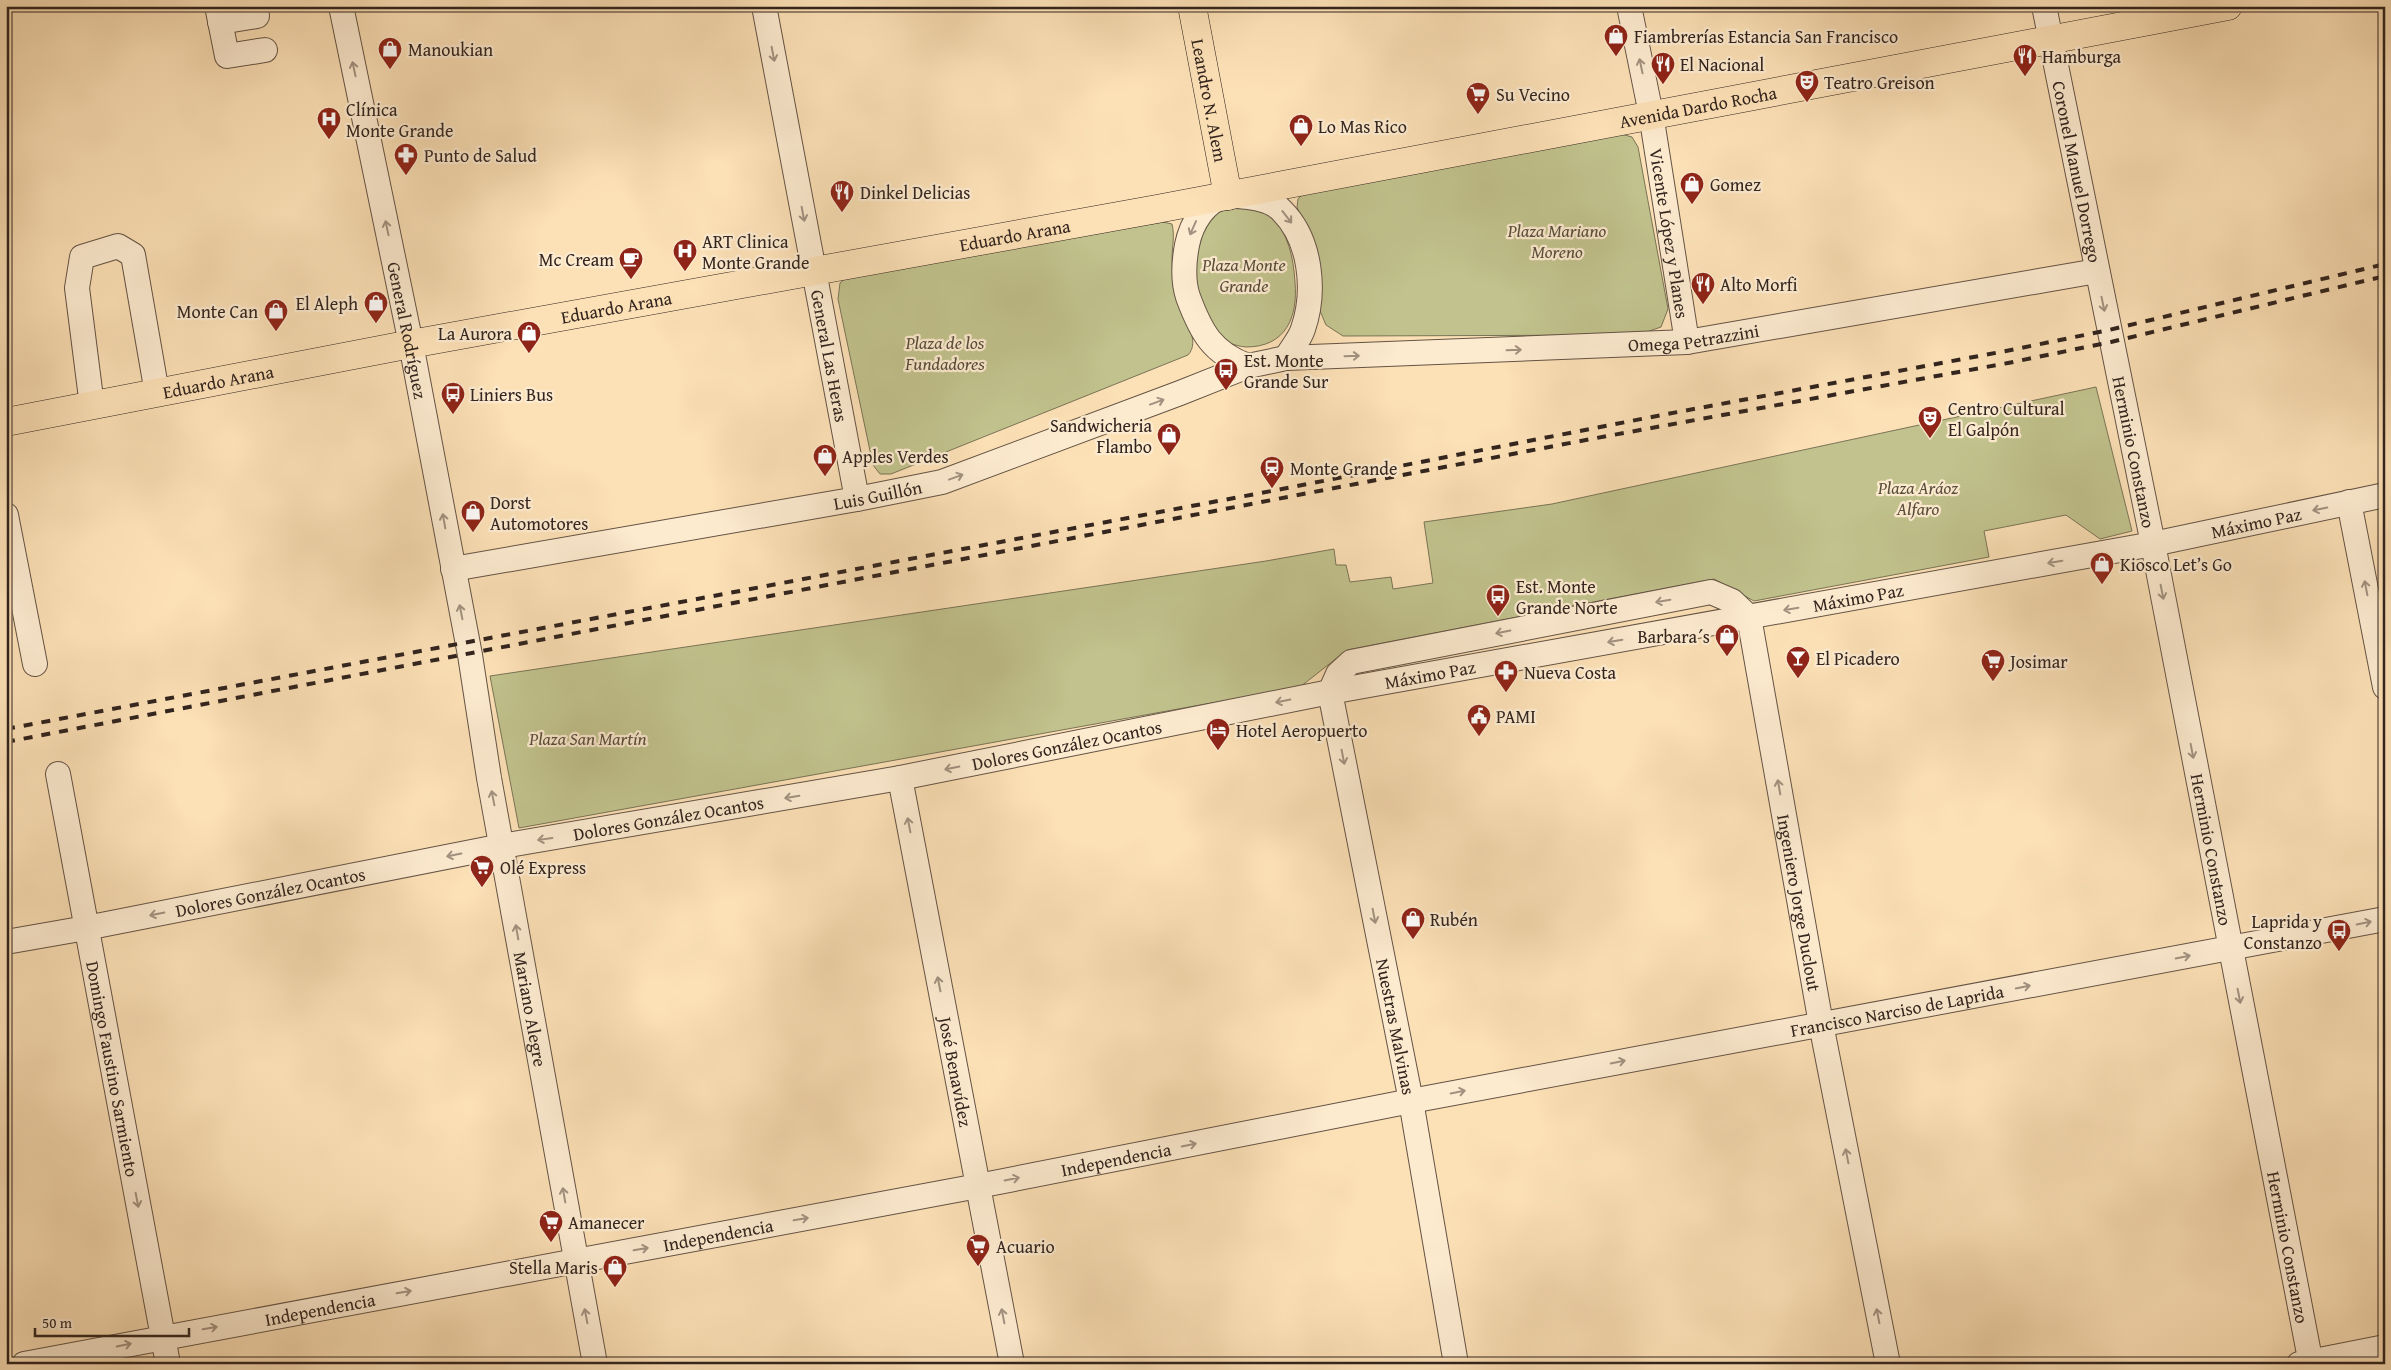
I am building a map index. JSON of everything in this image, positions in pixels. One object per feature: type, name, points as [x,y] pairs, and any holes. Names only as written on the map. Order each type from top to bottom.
[{"type":"main road","name":"Leandro N. Alem","points":[[1192,6],[1228,196]]},
{"type":"main road","name":"Avenida Dardo Rocha","points":[[1228,196],[1651,114],[2228,6]]},
{"type":"main road","name":"Eduardo Arana","points":[[6,422],[411,344],[1228,196]]},
{"type":"street","name":"General Rodríguez","points":[[341,6],[411,344],[470,655]]},
{"type":"street","name":"General Las Heras","points":[[764,6],[857,499]]},
{"type":"street","name":"Vicente López y Planes","points":[[1629,6],[1651,114],[1687,342]]},
{"type":"street","name":"Coronel Manuel Dorrego","points":[[2044,6],[2110,337]]},
{"type":"street","points":[[258,16],[219,14],[226,56],[265,50]]},
{"type":"street","points":[[1248,366],[1220,352],[1206,336],[1186,291],[1186,250],[1193,225],[1210,205],[1228,196],[1259,198],[1281,209],[1294,226],[1303,244],[1310,284],[1308,307],[1303,330],[1286,358]]},
{"type":"street","points":[[92,406],[76,288],[82,258],[118,246],[133,255],[157,393]]},
{"type":"street","name":"Omega Petrazzini","points":[[1286,358],[1687,342],[2097,271]]},
{"type":"street","name":"Herminio Constanzo","points":[[2110,337],[2153,544],[2307,1363]]},
{"type":"street","name":"Luis Guillón","points":[[453,569],[857,499],[942,482],[1248,366],[1286,358]]},
{"type":"street","name":"Máximo Paz","points":[[1330,692],[2153,544],[2385,495]]},
{"type":"street","points":[[2349,502],[2385,687]]},
{"type":"street","points":[[6,516],[35,664]]},
{"type":"street","points":[[1330,692],[1338,674],[1351,662],[1710,592],[1732,601],[1749,617]]},
{"type":"street","name":"Ingeniero Jorge Duclout","points":[[1749,617],[1821,1024],[1888,1364]]},
{"type":"street","name":"Mariano Alegre","points":[[470,655],[502,846],[595,1364]]},
{"type":"street","name":"Dolores González Ocantos","points":[[6,942],[502,846],[900,778],[1330,692]]},
{"type":"street","name":"Nuestras Malvinas","points":[[1330,692],[1410,1102],[1456,1364]]},
{"type":"street","name":"Domingo Faustino Sarmiento","points":[[58,774],[168,1364]]},
{"type":"street","name":"José Benavídez","points":[[900,778],[1012,1364]]},
{"type":"street","name":"Francisco Narciso de Laprida","points":[[1410,1102],[2385,919]]},
{"type":"street","name":"Independencia","points":[[24,1364],[978,1186],[1410,1102]]},
{"type":"street","points":[[2307,1363],[2385,1347]]},
{"type":"green space","name":"Plaza Mariano Moreno","points":[[1614,132],[1632,137],[1638,147],[1668,309],[1661,327],[1638,335],[1343,336],[1326,325],[1318,306],[1308,234],[1297,207],[1298,199],[1305,191]]},
{"type":"green space","name":"Plaza Monte Grande","points":[[1232,204],[1273,215],[1286,238],[1293,263],[1295,295],[1291,318],[1287,328],[1280,336],[1260,346],[1237,346],[1219,335],[1205,314],[1197,286],[1193,256],[1196,243],[1210,214]]},
{"type":"green space","name":"Plaza de los Fundadores","points":[[1163,222],[1172,224],[1173,228],[1172,264],[1175,288],[1193,343],[1188,355],[891,474],[880,474],[873,465],[838,299],[840,283],[852,272]]},
{"type":"green space","points":[[2096,387],[2132,531],[2100,539],[2066,515],[1984,531],[1989,557],[1754,601],[1714,579],[1347,650],[1300,687],[519,828],[490,676],[1266,561],[1334,549],[1336,565],[1346,565],[1350,582],[1391,577],[1393,589],[1433,583],[1424,522],[1552,504]]},
{"type":"railway","points":[[6,729],[2006,351],[2109,330],[2385,264]]},
{"type":"railway","points":[[6,742],[1591,439],[2008,363],[2111,342],[2385,276]]},
{"type":"place","name":"Fiambrerías Estancia San Francisco","points":[[1616,57]]},
{"type":"place","name":"Manoukian","points":[[390,70]]},
{"type":"place","name":"Hamburga","points":[[2025,77]]},
{"type":"place","name":"El Nacional","points":[[1663,85]]},
{"type":"place","name":"Teatro Greison","points":[[1807,103]]},
{"type":"place","name":"Su Vecino","points":[[1478,115]]},
{"type":"place","name":"Clínica Monte Grande","points":[[329,140]]},
{"type":"place","name":"Lo Mas Rico","points":[[1301,147]]},
{"type":"place","name":"Punto de Salud","points":[[406,176]]},
{"type":"place","name":"Gomez","points":[[1692,205]]},
{"type":"place","name":"Dinkel Delicias","points":[[842,213]]},
{"type":"place","name":"ART Clinica Monte Grande","points":[[685,272]]},
{"type":"place","name":"Mc Cream","points":[[631,280]]},
{"type":"place","name":"Alto Morfi","points":[[1703,305]]},
{"type":"place","name":"El Aleph","points":[[376,324]]},
{"type":"place","name":"Monte Can","points":[[276,332]]},
{"type":"place","name":"La Aurora","points":[[529,354]]},
{"type":"place","name":"Est. Monte Grande Sur","points":[[1226,391]]},
{"type":"place","name":"Liniers Bus","points":[[453,415]]},
{"type":"place","name":"Centro Cultural El Galpón","points":[[1930,439]]},
{"type":"place","name":"Sandwicheria Flambo","points":[[1169,456]]},
{"type":"place","name":"Apples Verdes","points":[[825,477]]},
{"type":"place","name":"Monte Grande","points":[[1272,489]]},
{"type":"place","name":"Dorst Automotores","points":[[473,533]]},
{"type":"place","name":"Kiosco Let’s Go","points":[[2102,585]]},
{"type":"place","name":"Est. Monte Grande Norte","points":[[1498,617]]},
{"type":"place","name":"Barbara´s","points":[[1727,657]]},
{"type":"place","name":"El Picadero","points":[[1798,679]]},
{"type":"place","name":"Josimar","points":[[1993,682]]},
{"type":"place","name":"Nueva Costa","points":[[1506,693]]},
{"type":"place","name":"PAMI","points":[[1479,737]]},
{"type":"place","name":"Hotel Aeropuerto","points":[[1218,751]]},
{"type":"place","name":"Olé Express","points":[[482,888]]},
{"type":"place","name":"Rubén","points":[[1413,940]]},
{"type":"place","name":"Laprida y Constanzo","points":[[2339,952]]},
{"type":"place","name":"Amanecer","points":[[551,1243]]},
{"type":"place","name":"Acuario","points":[[978,1267]]},
{"type":"place","name":"Stella Maris","points":[[615,1288]]},
{"type":"park label","name":"Plaza Aráoz Alfaro","points":[[1918,497]]},
{"type":"park label","name":"Plaza San Martín","points":[[588,738]]}]
